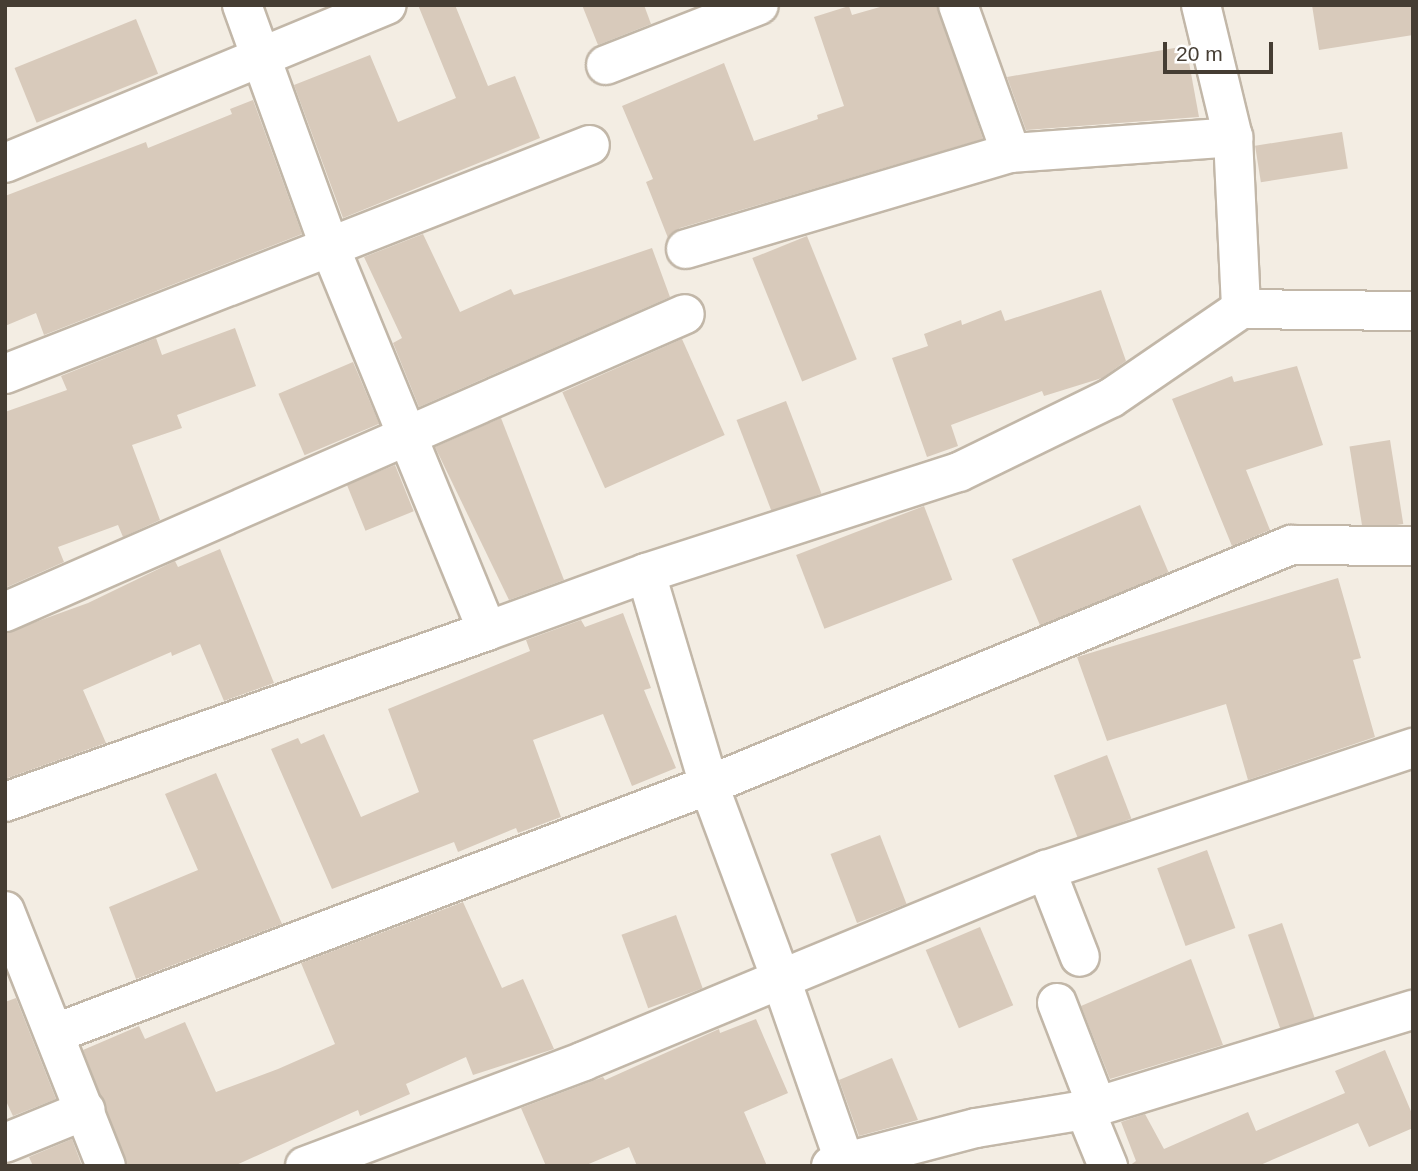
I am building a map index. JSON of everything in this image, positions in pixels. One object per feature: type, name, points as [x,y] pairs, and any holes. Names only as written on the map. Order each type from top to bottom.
[{"type":"street","points":[[242,5],[263,55],[329,245],[405,437],[487,631]]},
{"type":"street","points":[[5,163],[387,5]]},
{"type":"street","points":[[606,65],[759,5]]},
{"type":"street","points":[[958,5],[1011,153]]},
{"type":"street","points":[[1201,5],[1233,137],[1241,309]]},
{"type":"street","points":[[686,249],[1011,153],[1233,137]]},
{"type":"street","points":[[5,374],[590,145]]},
{"type":"street","points":[[5,802],[646,573],[959,472],[1111,398],[1241,309],[1413,311]]},
{"type":"street","points":[[5,612],[685,314]]},
{"type":"street","points":[[56,1034],[709,785],[1291,545],[1413,546]]},
{"type":"street","points":[[646,573],[709,785],[780,979],[840,1164],[976,1128],[1091,1108],[1413,1010]]},
{"type":"street","points":[[305,1166],[584,1061],[1046,870],[1413,748]]},
{"type":"street","points":[[1046,870],[1080,957]]},
{"type":"street","points":[[5,911],[56,1034],[106,1166]]},
{"type":"street","points":[[1057,1003],[1108,1166]]},
{"type":"street","points":[[5,1143],[86,1110]]},
{"type":"building","points":[[418,5],[455,5],[488,86],[515,76],[540,138],[343,218],[294,85],[370,55],[398,122],[456,98]]},
{"type":"building","points":[[582,5],[644,5],[651,24],[598,45]]},
{"type":"building","points":[[887,5],[937,5],[983,139],[680,228],[668,238],[646,182],[653,179],[622,106],[724,63],[754,141],[818,119],[817,115],[844,106],[814,17],[849,6],[852,15]]},
{"type":"building","points":[[1312,5],[1413,5],[1413,35],[1319,50]]},
{"type":"building","points":[[136,19],[158,74],[37,123],[15,68]]},
{"type":"building","points":[[1186,46],[1199,117],[1026,130],[1007,77]]},
{"type":"building","points":[[253,100],[302,234],[44,335],[36,313],[5,326],[5,196],[146,142],[148,148],[232,114],[230,109]]},
{"type":"building","points":[[1342,132],[1348,169],[1261,182],[1255,146]]},
{"type":"building","points":[[423,234],[460,312],[511,289],[514,295],[652,248],[670,297],[419,407],[393,343],[402,338],[364,257]]},
{"type":"building","points":[[807,236],[857,359],[802,381],[752,258]]},
{"type":"building","points":[[1101,290],[1126,361],[1102,378],[1044,396],[1042,391],[951,425],[958,446],[927,457],[892,358],[928,346],[924,334],[961,320],[962,325],[1001,310],[1005,321]]},
{"type":"building","points":[[235,328],[256,386],[177,415],[182,428],[132,445],[160,520],[123,537],[118,525],[58,547],[64,562],[5,588],[5,412],[67,390],[61,376],[156,338],[162,355]]},
{"type":"building","points":[[682,339],[725,435],[605,488],[562,392]]},
{"type":"building","points":[[353,362],[379,424],[305,455],[278,394]]},
{"type":"building","points":[[1297,366],[1323,445],[1246,470],[1270,530],[1232,546],[1172,399],[1232,376],[1234,382]]},
{"type":"building","points":[[786,401],[821,493],[772,512],[737,420]]},
{"type":"building","points":[[501,418],[564,580],[509,600],[435,447]]},
{"type":"building","points":[[1390,440],[1403,524],[1363,530],[1350,446]]},
{"type":"building","points":[[395,465],[414,511],[366,531],[347,484]]},
{"type":"building","points":[[1140,505],[1169,572],[1041,627],[1012,559]]},
{"type":"building","points":[[924,506],[952,580],[824,629],[796,555]]},
{"type":"building","points":[[220,549],[274,683],[224,701],[200,644],[172,656],[171,652],[83,690],[106,743],[5,779],[5,633],[88,603],[175,561],[178,567]]},
{"type":"building","points":[[1338,578],[1361,658],[1353,660],[1375,737],[1248,780],[1226,704],[1107,741],[1077,657]]},
{"type":"building","points":[[623,613],[651,688],[644,690],[676,768],[632,786],[603,714],[533,740],[561,817],[518,833],[516,828],[458,852],[454,842],[332,889],[271,749],[298,738],[301,744],[324,734],[361,817],[419,792],[388,709],[530,651],[526,640],[581,620],[585,627]]},
{"type":"building","points":[[1107,755],[1131,818],[1078,839],[1054,775]]},
{"type":"building","points":[[216,773],[282,924],[136,979],[109,907],[198,870],[165,794]]},
{"type":"building","points":[[880,835],[907,904],[857,923],[831,854]]},
{"type":"building","points":[[1207,850],[1235,928],[1186,946],[1157,868]]},
{"type":"building","points":[[463,902],[502,988],[523,979],[554,1049],[473,1075],[466,1057],[406,1084],[410,1094],[360,1116],[358,1110],[234,1166],[127,1166],[83,1050],[139,1026],[145,1039],[185,1022],[216,1092],[278,1069],[335,1044],[301,963]]},
{"type":"building","points":[[676,915],[703,988],[648,1008],[621,935]]},
{"type":"building","points":[[1282,923],[1315,1018],[1281,1029],[1248,935]]},
{"type":"building","points":[[980,927],[1013,1005],[959,1028],[926,950]]},
{"type":"building","points":[[1191,959],[1223,1045],[1110,1079],[1081,1006]]},
{"type":"building","points":[[16,998],[56,1099],[13,1116],[5,1099],[5,1002]]},
{"type":"building","points":[[756,1019],[788,1093],[744,1112],[767,1166],[637,1166],[629,1147],[584,1166],[546,1166],[521,1108],[603,1077],[605,1080],[719,1029],[720,1033]]},
{"type":"building","points":[[1385,1050],[1413,1116],[1413,1128],[1369,1147],[1358,1123],[1258,1166],[1129,1166],[1136,1161],[1121,1122],[1145,1114],[1164,1149],[1248,1112],[1256,1131],[1345,1093],[1335,1071]]},
{"type":"building","points":[[892,1058],[918,1120],[859,1136],[839,1080]]},
{"type":"building","points":[[72,1139],[82,1166],[33,1166],[29,1157]]}]
